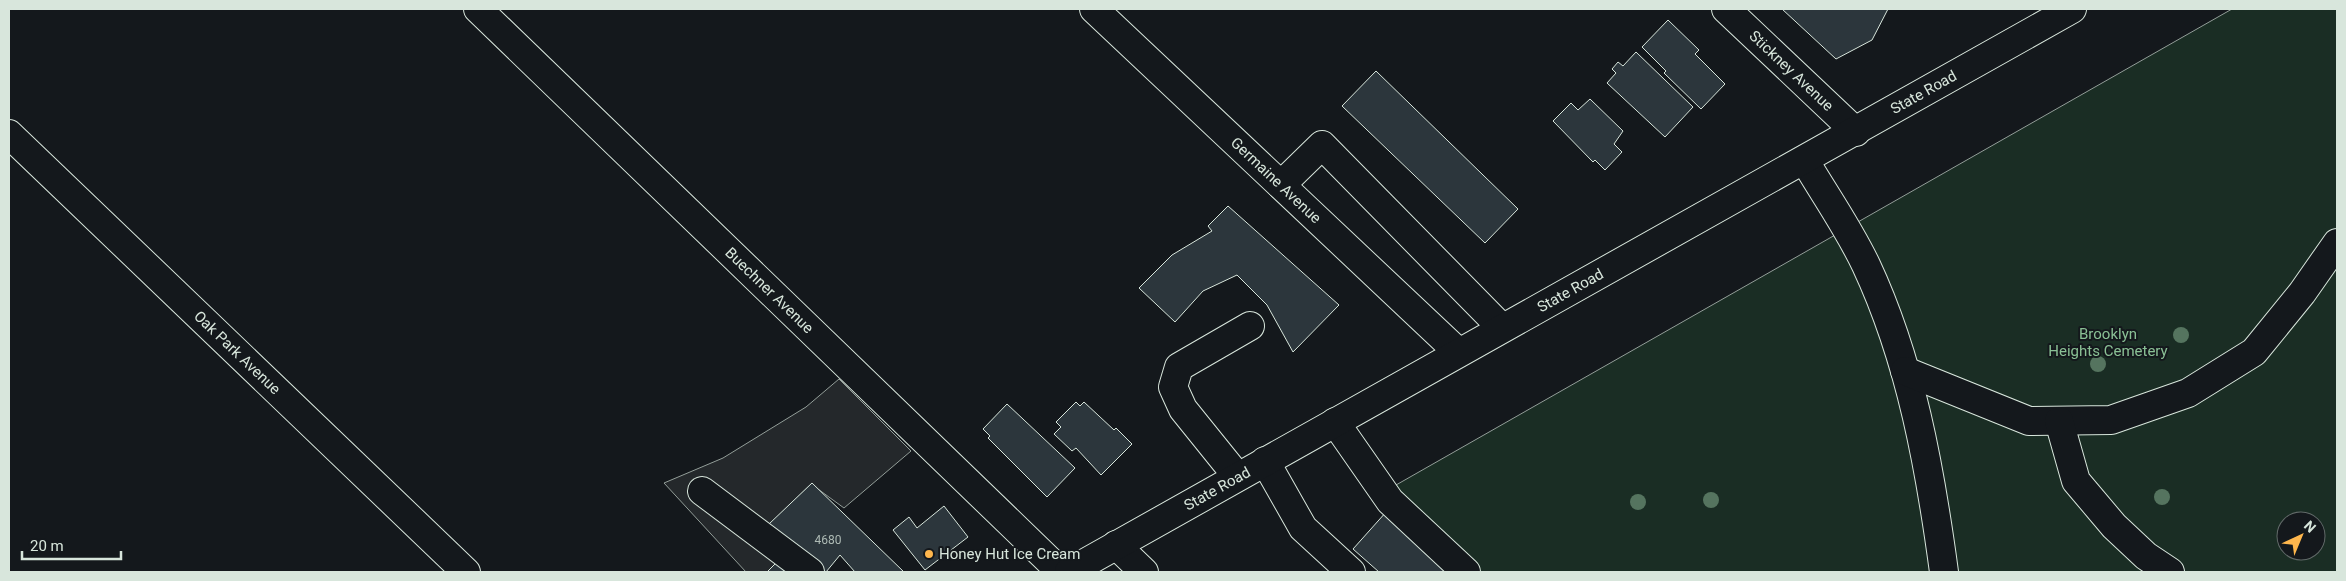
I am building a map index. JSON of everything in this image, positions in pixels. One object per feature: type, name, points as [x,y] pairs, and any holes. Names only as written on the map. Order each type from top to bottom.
[{"type":"street","name":"Buechner Avenue","points":[[478,9],[1061,572]]},
{"type":"street","name":"Germaine Avenue","points":[[1094,9],[1458,352]]},
{"type":"street","name":"Stickney Avenue","points":[[1726,9],[1856,132]]},
{"type":"street","name":"State Road","points":[[1069,572],[1458,352],[1805,161],[2072,9]]},
{"type":"street","name":"Oak Park Avenue","points":[[9,134],[466,572]]},
{"type":"street","points":[[1281,185],[1322,145],[1502,328]]},
{"type":"street","points":[[1805,161],[1866,264],[1894,331],[1935,507],[1944,572]]},
{"type":"street","points":[[1904,371],[2028,421],[2111,420],[2179,396],[2254,352],[2302,293],[2337,243]]},
{"type":"street","points":[[1237,476],[1183,409],[1173,387],[1179,367],[1250,326]]},
{"type":"street","points":[[2060,420],[2076,481],[2114,526],[2138,564],[2170,572]]},
{"type":"street","points":[[1335,422],[1390,501],[1466,572]]},
{"type":"street","points":[[1265,461],[1303,528],[1351,572]]},
{"type":"street","points":[[702,491],[810,572]]},
{"type":"street","points":[[1116,545],[1144,572]]},
{"type":"green space","name":"Brooklyn Heights Cemetery","points":[[2232,9],[2337,9],[2337,572],[1475,572],[1389,489]]},
{"type":"shaded area","points":[[839,379],[911,451],[844,508],[811,484],[755,539],[776,563],[767,572],[746,572],[664,483],[723,458],[806,407]]},
{"type":"building","points":[[1782,9],[1888,9],[1872,40],[1836,59]]},
{"type":"building","points":[[1668,20],[1699,50],[1695,54],[1725,84],[1701,109],[1664,73],[1666,71],[1642,47]]},
{"type":"building","points":[[1636,52],[1693,107],[1665,137],[1607,83],[1616,73],[1612,69],[1618,62],[1623,66]]},
{"type":"building","points":[[1376,71],[1518,209],[1485,243],[1342,106]]},
{"type":"building","points":[[1590,99],[1623,131],[1614,144],[1622,152],[1605,170],[1595,160],[1593,162],[1553,121],[1571,103],[1578,110]]},
{"type":"building","points":[[1228,206],[1339,305],[1293,352],[1267,305],[1237,275],[1203,291],[1175,322],[1139,288],[1172,255],[1212,231],[1208,226]]},
{"type":"building","points":[[1076,402],[1080,406],[1084,402],[1114,430],[1116,428],[1132,444],[1101,475],[1076,448],[1072,451],[1054,434],[1061,427],[1056,422]]},
{"type":"building","points":[[1007,404],[1075,468],[1047,497],[988,438],[990,436],[983,429]]},
{"type":"building","points":[[812,483],[904,572],[855,572],[840,555],[826,572],[821,572],[769,524]]},
{"type":"building","name":"Honey Hut Ice Cream","points":[[944,506],[968,537],[925,570],[893,530],[909,517],[917,528]]},
{"type":"building","points":[[1387,511],[1454,572],[1379,572],[1353,549]]},
{"type":"building","points":[[776,563],[786,572],[767,572]]},
{"type":"place","name":"Honey Hut Ice Cream","points":[[929,554]]}]
